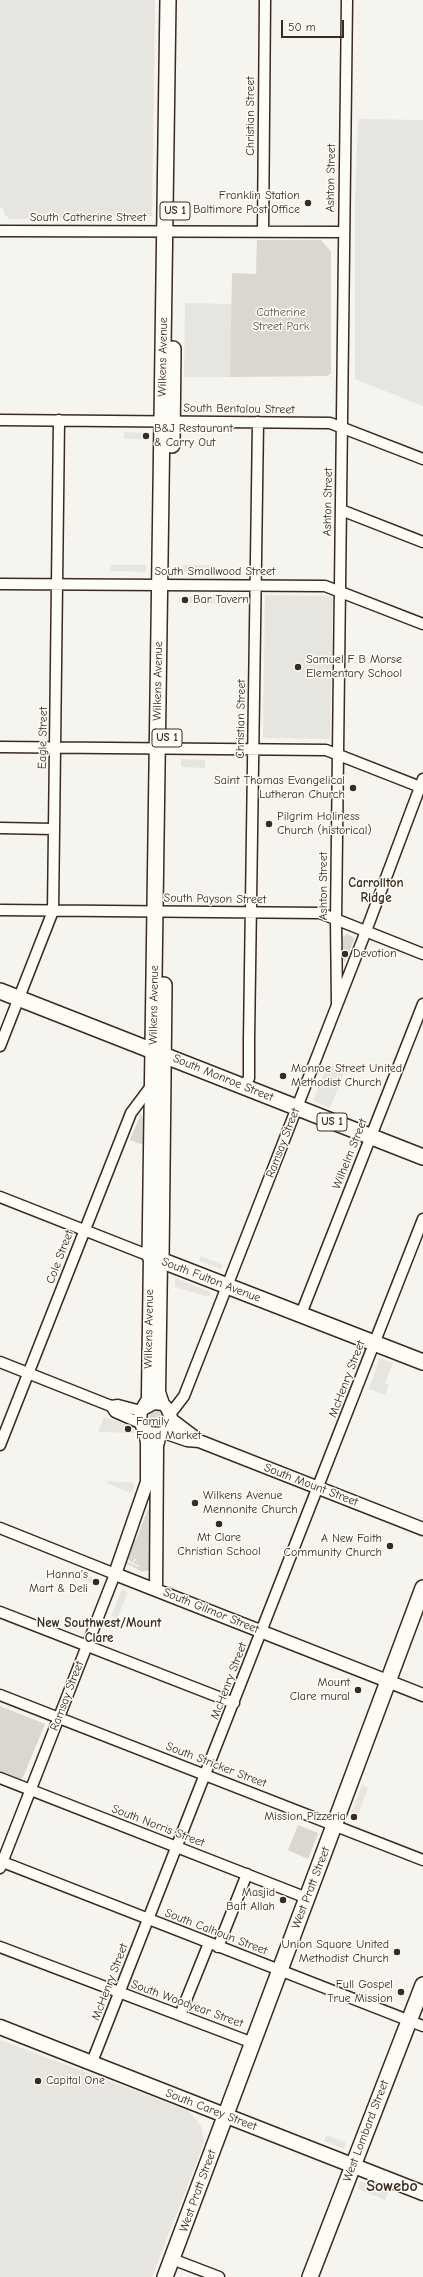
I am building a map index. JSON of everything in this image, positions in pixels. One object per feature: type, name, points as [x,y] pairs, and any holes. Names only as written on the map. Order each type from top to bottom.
[{"type":"main road","name":"Wilkens Avenue","points":[[168,0],[170,232]]},
{"type":"main road","name":"Wilkens Avenue","points":[[156,1258],[170,232],[178,0]]},
{"type":"main road","name":"South Monroe Street","points":[[0,991],[423,1157]]},
{"type":"main road","name":"Wilkens Avenue","points":[[156,1258],[152,1084],[158,1053]]},
{"type":"main road","name":"South Fulton Avenue","points":[[156,1258],[423,1362]]},
{"type":"main road","name":"West Pratt Street","points":[[166,2277],[423,1588]]},
{"type":"main road","name":"West Lombard Street","points":[[310,2277],[353,2165],[416,2024],[423,1985]]},
{"type":"main road","name":"South Carey Street","points":[[0,2027],[423,2193]]},
{"type":"street","name":"Christian Street","points":[[263,232],[265,0]]},
{"type":"street","name":"Ashton Street","points":[[337,1004],[336,920],[346,0]]},
{"type":"street","name":"South Catherine Street","points":[[0,231],[344,232]]},
{"type":"street","name":"South Bentalou Street","points":[[0,420],[330,423],[423,460]]},
{"type":"street","name":"Eagle Street","points":[[0,1046],[53,911],[59,420]]},
{"type":"street","name":"Christian Street","points":[[244,1087],[249,1078],[258,422]]},
{"type":"street","points":[[341,510],[423,542]]},
{"type":"street","name":"South Smallwood Street","points":[[0,584],[325,586],[423,624]]},
{"type":"street","points":[[0,747],[326,750],[422,785]]},
{"type":"street","name":"Ramsay Street","points":[[168,1412],[183,1399],[422,785]]},
{"type":"street","points":[[0,828],[54,829]]},
{"type":"street","name":"South Payson Street","points":[[0,910],[320,913],[423,954]]},
{"type":"street","name":"Wilhelm Street","points":[[301,1314],[423,1004]]},
{"type":"street","name":"Cole Street","points":[[0,1445],[131,1113],[152,1084]]},
{"type":"street","name":"South Fulton Avenue","points":[[0,1197],[156,1258]]},
{"type":"street","name":"McHenry Street","points":[[92,2062],[206,1775],[423,1219]]},
{"type":"street","name":"Wilkens Avenue","points":[[156,1258],[159,1392],[168,1412]]},
{"type":"street","name":"Wilkens Avenue","points":[[142,1501],[147,1482],[147,1442],[142,1418],[148,1394],[156,1258]]},
{"type":"street","points":[[0,1362],[111,1406],[118,1405],[142,1418],[154,1403],[168,1412],[157,1446],[156,1590]]},
{"type":"street","name":"South Mount Street","points":[[168,1412],[200,1441]]},
{"type":"street","name":"South Mount Street","points":[[142,1418],[152,1434],[162,1433],[187,1440],[200,1441],[423,1529]]},
{"type":"street","name":"Ramsay Street","points":[[1,1864],[115,1574],[142,1501]]},
{"type":"street","name":"South Gilmor Street","points":[[0,1528],[423,1695]]},
{"type":"street","points":[[0,1612],[234,1703]]},
{"type":"street","name":"South Stricker Street","points":[[0,1695],[423,1860]]},
{"type":"street","name":"South Norris Street","points":[[0,1778],[307,1898]]},
{"type":"street","name":"South Calhoun Street","points":[[1,1864],[416,2024]]},
{"type":"street","points":[[180,2015],[247,1874]]},
{"type":"street","name":"South Woodyear Street","points":[[0,1947],[120,1994],[253,2043]]},
{"type":"street","points":[[172,2259],[219,2277]]},
{"type":"shaded area","points":[[0,0],[155,0],[152,216],[9,219],[4,213],[3,208],[0,208]]},
{"type":"shaded area","points":[[358,119],[423,120],[423,406],[355,379],[355,200]]},
{"type":"shaded area","points":[[185,303],[232,304],[230,377],[184,377]]},
{"type":"shaded area","points":[[124,432],[148,433],[148,439],[124,439]]},
{"type":"shaded area","points":[[111,565],[146,565],[146,572],[110,571]]},
{"type":"shaded area","points":[[183,565],[215,565],[215,572],[183,572]]},
{"type":"shaded area","name":"Samuel F B Morse Elementary School","points":[[265,595],[333,596],[330,739],[263,738]]},
{"type":"shaded area","points":[[183,596],[215,597],[215,604],[183,603]]},
{"type":"shaded area","points":[[181,759],[205,760],[205,768],[181,767]]},
{"type":"shaded area","points":[[328,1064],[345,1071],[330,1108],[313,1101]]},
{"type":"shaded area","points":[[201,1256],[223,1265],[221,1269],[199,1261]]},
{"type":"shaded area","points":[[175,1278],[211,1292],[209,1297],[175,1287]]},
{"type":"shaded area","points":[[380,1358],[393,1363],[385,1383],[389,1385],[385,1395],[369,1389]]},
{"type":"shaded area","points":[[104,1417],[134,1427],[134,1433],[98,1432]]},
{"type":"shaded area","points":[[107,1481],[134,1483],[133,1491],[130,1493],[107,1483]]},
{"type":"shaded area","points":[[73,1570],[99,1580],[97,1585],[71,1576]]},
{"type":"shaded area","points":[[122,1589],[128,1592],[117,1619],[111,1616]]},
{"type":"shaded area","points":[[362,1785],[368,1788],[356,1819],[350,1816]]},
{"type":"shaded area","points":[[0,2040],[189,2111],[201,2126],[204,2143],[152,2277],[0,2277]]},
{"type":"shaded area","points":[[327,2135],[346,2143],[344,2149],[324,2141]]},
{"type":"shaded area","points":[[360,2181],[388,2192],[385,2200],[358,2189]]},
{"type":"green space","name":"Catherine Street Park","points":[[257,240],[321,240],[331,252],[331,373],[327,376],[230,377],[232,273],[256,274]]},
{"type":"green space","points":[[347,934],[353,937],[354,940],[345,962],[343,960],[343,937]]},
{"type":"green space","points":[[141,1114],[144,1119],[143,1144],[130,1140]]},
{"type":"green space","points":[[153,1410],[159,1411],[163,1417],[162,1422],[157,1425],[151,1424],[148,1420],[149,1415]]},
{"type":"green space","points":[[148,1509],[154,1510],[151,1564],[150,1570],[142,1572],[132,1566],[133,1564],[138,1567],[140,1566],[133,1563],[136,1560],[135,1558],[132,1563],[128,1559],[127,1562],[132,1564],[131,1566],[125,1563],[132,1540],[136,1540]]},
{"type":"green space","points":[[0,1706],[45,1724],[21,1782],[0,1773]]},
{"type":"green space","points":[[298,1825],[318,1833],[308,1859],[288,1850]]},
{"type":"place","name":"Franklin Station Baltimore Post Office","points":[[308,203]]},
{"type":"place","name":"B&J Restaurant & Carry Out","points":[[146,436]]},
{"type":"place","name":"Bar Tavern","points":[[185,600]]},
{"type":"place","name":"Samuel F B Morse Elementary School","points":[[298,667]]},
{"type":"place","name":"Saint Thomas Evangelical Lutheran Church","points":[[353,788]]},
{"type":"place","name":"Pilgrim Holiness Church (historical)","points":[[269,824]]},
{"type":"place","name":"Devotion","points":[[345,954]]},
{"type":"place","name":"Monroe Street United Methodist Church","points":[[283,1076]]},
{"type":"place","name":"Family Food Market","points":[[128,1429]]},
{"type":"place","name":"Wilkens Avenue Mennonite Church","points":[[195,1503]]},
{"type":"place","name":"Mt Clare Christian School","points":[[219,1524]]},
{"type":"place","name":"A New Faith Community Church","points":[[390,1546]]},
{"type":"place","name":"Hanna's Mart & Deli","points":[[96,1582]]},
{"type":"place","name":"Mount Clare mural","points":[[358,1690]]},
{"type":"place","name":"Mission Pizzeria","points":[[354,1817]]},
{"type":"place","name":"Masjid Bait Allah","points":[[283,1900]]},
{"type":"place","name":"Union Square United Methodist Church","points":[[397,1952]]},
{"type":"place","name":"Full Gospel True Mission","points":[[401,1992]]},
{"type":"place","name":"Capital One","points":[[38,2081]]},
{"type":"district","name":"Carrollton Ridge","points":[[376,890]]},
{"type":"district","name":"New Southwest/Mount Clare","points":[[99,1630]]},
{"type":"district","name":"Sowebo","points":[[392,2186]]}]
